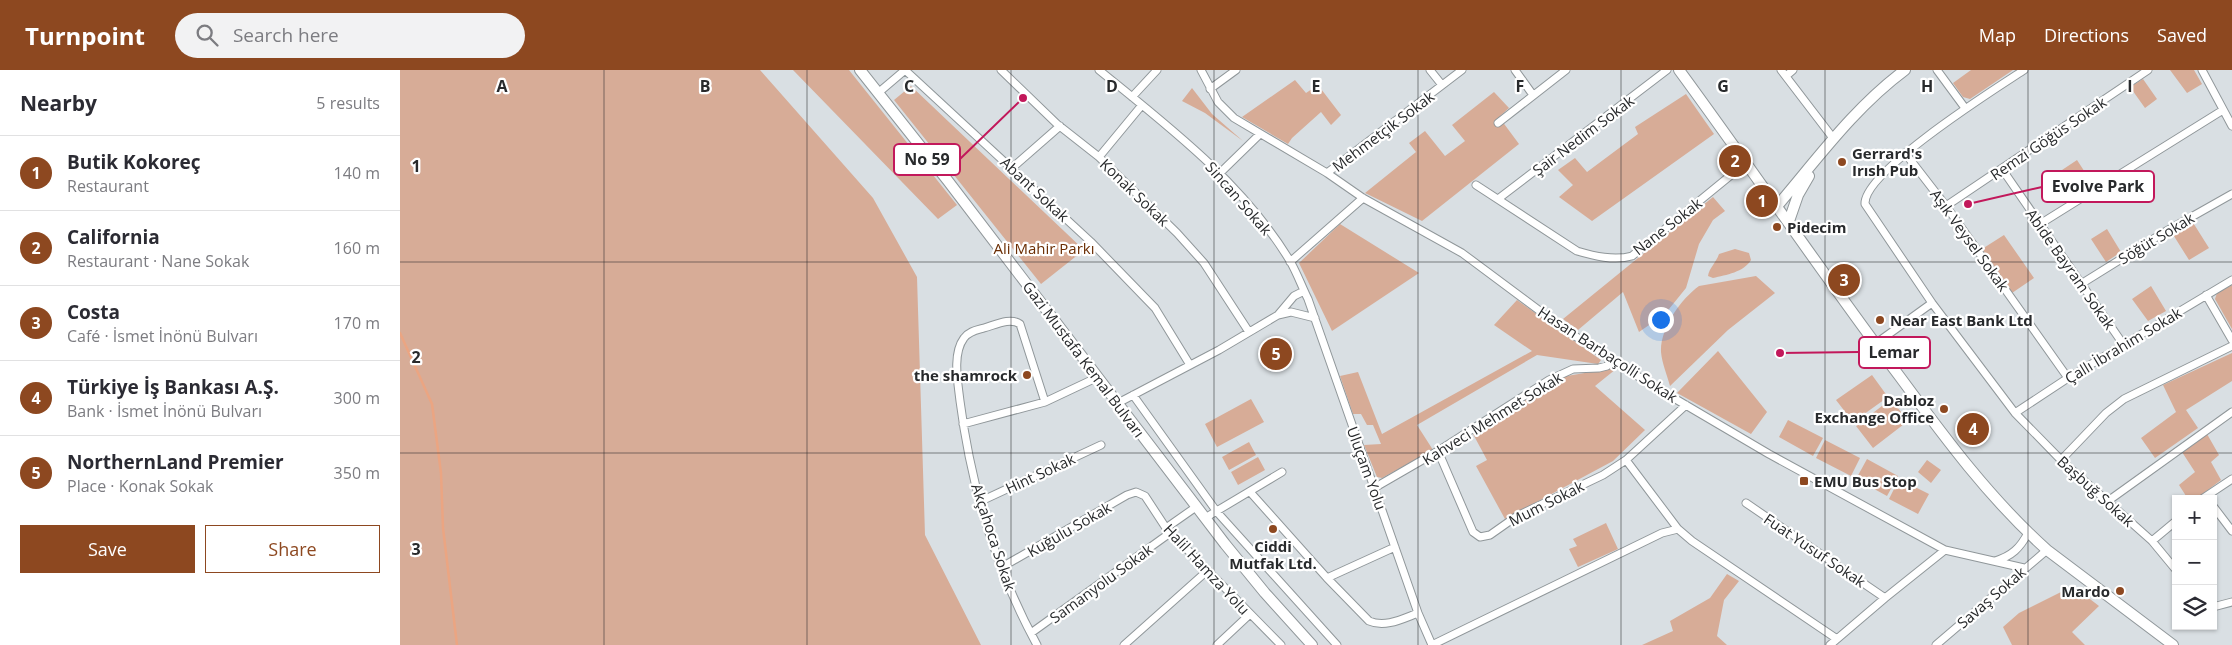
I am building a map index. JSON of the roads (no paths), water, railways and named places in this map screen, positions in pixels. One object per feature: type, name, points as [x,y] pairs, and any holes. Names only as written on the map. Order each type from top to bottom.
[{"type":"main road","name":"Gazi Mustafa Kemal Bulvarı","points":[[860,70],[1098,376],[1196,507],[1307,643]]},
{"type":"main road","points":[[1679,70],[1778,205],[1875,344],[1968,466],[2028,533],[2046,550],[2174,645]]},
{"type":"main road","points":[[1778,205],[1833,138],[1866,103],[1905,70]]},
{"type":"main road","points":[[1789,221],[1798,195],[1822,153]]},
{"type":"street","points":[[878,93],[905,70]]},
{"type":"street","name":"Abant Sokak","points":[[905,70],[1091,242],[1155,308],[1190,365]]},
{"type":"street","name":"Konak Sokak","points":[[1001,70],[1060,126],[1099,156],[1177,234],[1204,263],[1249,332]]},
{"type":"street","name":"Sincan Sokak","points":[[1099,70],[1220,173],[1266,226],[1290,262],[1304,291]]},
{"type":"street","points":[[1132,97],[1157,70]]},
{"type":"street","name":"Hasan Barbaçolli Sokak","points":[[1201,70],[1218,102],[1234,118],[1327,173],[1363,198],[1462,253],[1564,329],[1686,405],[1769,454],[1945,550],[2024,568]]},
{"type":"street","points":[[1210,89],[1236,70]]},
{"type":"street","points":[[1430,70],[1442,85]]},
{"type":"street","name":"Mehmetçik Sokak","points":[[1327,173],[1462,70]]},
{"type":"street","points":[[1515,70],[1533,95]]},
{"type":"street","points":[[1498,123],[1566,70]]},
{"type":"street","name":"Şair Nedim Sokak","points":[[1498,199],[1668,70]]},
{"type":"street","points":[[1794,70],[1783,73],[1833,138]]},
{"type":"street","points":[[1937,70],[1965,108]]},
{"type":"street","points":[[1905,153],[1965,108],[2024,70]]},
{"type":"street","name":"Remzi Göğüs Sokak","points":[[1946,206],[2148,70]]},
{"type":"street","points":[[2202,70],[2232,126]]},
{"type":"street","points":[[1099,156],[1142,105]]},
{"type":"street","points":[[2040,224],[2223,110]]},
{"type":"street","points":[[1012,168],[1060,126]]},
{"type":"street","points":[[1220,173],[1260,134]]},
{"type":"street","name":"Başbuğ Sokak","points":[[1905,153],[1865,197],[1865,204],[1869,212],[1932,303],[2015,413],[2061,460],[2152,541],[2172,565]]},
{"type":"street","name":"Aşık Veysel Sokak","points":[[1905,153],[1946,206],[2068,378]]},
{"type":"street","name":"Nane Sokak","points":[[1476,185],[1577,251],[1591,255],[1623,258],[1632,256],[1747,162]]},
{"type":"street","name":"Abide Bayram Sokak","points":[[2002,170],[2123,344]]},
{"type":"street","name":"Söğüt Sokak","points":[[2081,284],[2163,233],[2232,194]]},
{"type":"street","points":[[1290,262],[1363,198]]},
{"type":"street","name":"Çallı İbrahim Sokak","points":[[2015,413],[2123,344],[2232,280]]},
{"type":"street","points":[[1278,315],[1294,296],[1304,291]]},
{"type":"street","name":"Uluçam Yolu","points":[[1304,291],[1418,613],[1432,645]]},
{"type":"street","points":[[2206,295],[2232,340]]},
{"type":"street","points":[[1875,344],[1932,303]]},
{"type":"street","points":[[1118,403],[1278,315],[1291,312],[1315,318]]},
{"type":"street","name":"Akçahoca Sokak","points":[[1037,645],[1015,602],[979,502],[963,424],[957,373],[959,352],[964,338],[971,332],[1008,321],[1015,321],[1020,324],[1045,402]]},
{"type":"street","points":[[2061,460],[2106,413],[2124,400],[2232,346]]},
{"type":"street","name":"Kahveci Mehmet Sokak","points":[[1374,488],[1438,451],[1555,376],[1573,369],[1607,366],[1612,360]]},
{"type":"street","points":[[963,424],[1045,402],[1098,376]]},
{"type":"street","points":[[1133,395],[1217,512],[1337,645]]},
{"type":"street","name":"Mum Sokak","points":[[1438,451],[1473,532],[1480,537],[1490,535],[1517,516],[1603,475],[1626,460],[1686,405]]},
{"type":"street","points":[[2108,501],[2232,412]]},
{"type":"street","name":"Hint Sokak","points":[[979,502],[1101,445]]},
{"type":"street","points":[[1626,460],[1678,529],[1692,541],[1837,639]]},
{"type":"street","points":[[1205,518],[1250,493],[1282,472]]},
{"type":"street","points":[[2210,495],[2232,480]]},
{"type":"street","name":"Halil Hamza Yolu","points":[[1136,492],[1145,496],[1168,531],[1249,615],[1281,645]]},
{"type":"street","name":"Kuğulu Sokak","points":[[1002,567],[1127,495],[1136,492]]},
{"type":"street","points":[[1250,493],[1369,621],[1377,625],[1384,624],[1418,613]]},
{"type":"street","name":"Fuat Yusuf Sokak","points":[[1746,503],[1885,598]]},
{"type":"street","name":"Samanyolu Sokak","points":[[1031,633],[1168,531],[1196,507]]},
{"type":"street","points":[[2217,511],[2232,531]]},
{"type":"street","points":[[2152,541],[2172,524]]},
{"type":"street","points":[[1432,645],[1662,533],[1678,529]]},
{"type":"street","points":[[1995,561],[2012,554],[2019,548],[2028,533]]},
{"type":"street","points":[[1327,578],[1395,547]]},
{"type":"street","points":[[1830,645],[1945,550]]},
{"type":"street","name":"Savaş Sokak","points":[[1936,645],[2046,550]]},
{"type":"street","points":[[1124,645],[1207,571]]},
{"type":"street","points":[[2217,606],[2232,602]]},
{"type":"street","points":[[1217,645],[1249,615]]},
{"type":"waterway","points":[[400,333],[432,404],[441,473],[443,528],[457,645]]},
{"type":"place","name":"No 59","points":[[1023,98]]},
{"type":"place","name":"California","points":[[1735,161]]},
{"type":"place","name":"Gerrard's Irısh Pub","points":[[1842,162]]},
{"type":"place","name":"Butik Kokoreç","points":[[1762,201]]},
{"type":"place","name":"Evolve Park","points":[[1968,204]]},
{"type":"place","name":"Pidecim","points":[[1777,227]]},
{"type":"place","name":"Costa","points":[[1844,280]]},
{"type":"place","name":"Near East Bank Ltd","points":[[1880,320]]},
{"type":"place","name":"Lemar","points":[[1780,353]]},
{"type":"place","name":"NorthernLand Premier","points":[[1276,354]]},
{"type":"place","name":"the shamrock","points":[[1027,375]]},
{"type":"place","name":"Dabloz Exchange Office","points":[[1944,409]]},
{"type":"place","name":"Türkiye İş Bankası A.Ş.","points":[[1973,429]]},
{"type":"place","name":"EMU Bus Stop","points":[[1804,481]]},
{"type":"place","name":"Ciddi Mutfak Ltd.","points":[[1273,529]]},
{"type":"place","name":"Mardo","points":[[2120,591]]},
{"type":"park label","name":"Ali Mahir Parkı","points":[[1044,248]]}]
